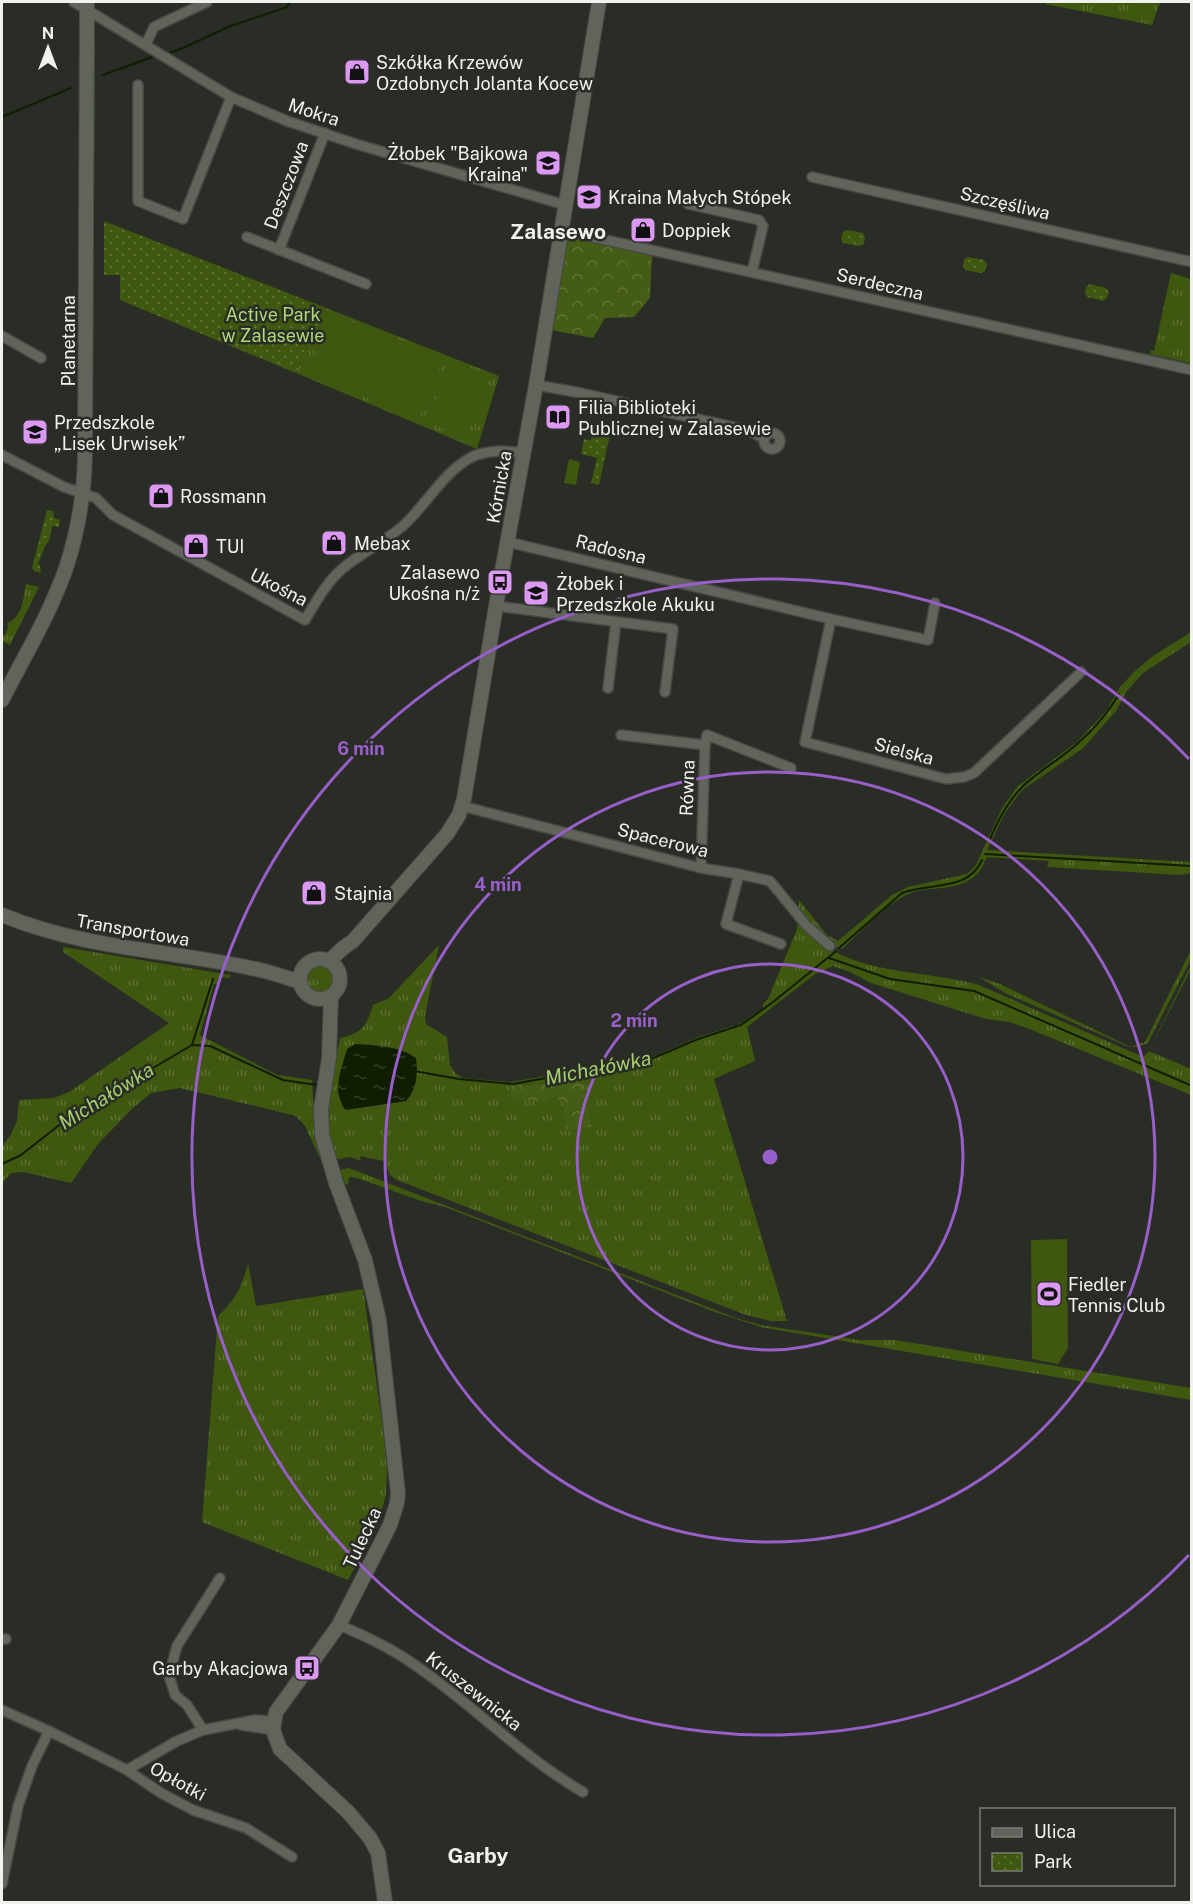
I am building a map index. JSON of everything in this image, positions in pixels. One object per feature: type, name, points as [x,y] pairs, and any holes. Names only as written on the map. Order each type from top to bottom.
[{"type":"street","name":"Mokra","points":[[74,2],[87,6],[166,59],[231,97],[292,124],[565,205]]},
{"type":"street","points":[[146,44],[154,27],[207,2]]},
{"type":"street","name":"Kórnicka","points":[[333,965],[447,834],[462,806],[536,386],[599,2]]},
{"type":"street","name":"Planetarna","points":[[2,700],[51,605],[65,570],[83,494],[87,6]]},
{"type":"street","points":[[138,85],[138,201],[183,219],[231,97]]},
{"type":"street","name":"Deszczowa","points":[[279,250],[325,132]]},
{"type":"street","name":"Szczęśliwa","points":[[812,177],[1191,262]]},
{"type":"street","points":[[688,204],[759,220],[763,226],[752,272]]},
{"type":"street","name":"Serdeczna","points":[[561,230],[1191,370]]},
{"type":"street","name":"Deszczowa","points":[[247,237],[366,284]]},
{"type":"street","points":[[2,336],[42,358]]},
{"type":"street","points":[[536,386],[576,392],[747,429],[764,438]]},
{"type":"street","name":"Ukośna","points":[[83,494],[96,498],[113,515],[305,620],[335,575],[405,524],[460,465],[472,457],[489,451],[506,450],[524,453]]},
{"type":"street","points":[[2,455],[83,494]]},
{"type":"street","name":"Radosna","points":[[508,542],[928,640],[935,603]]},
{"type":"street","points":[[497,606],[673,629],[665,693]]},
{"type":"street","name":"Sielska","points":[[831,619],[805,742],[946,779],[964,777],[974,773],[1081,672]]},
{"type":"street","points":[[608,688],[615,622]]},
{"type":"street","name":"Równa","points":[[621,735],[705,745]]},
{"type":"street","name":"Równa","points":[[700,868],[707,735],[791,768]]},
{"type":"street","name":"Spacerowa","points":[[462,806],[700,868],[770,881],[806,925],[830,946]]},
{"type":"street","points":[[739,874],[726,924],[781,945]]},
{"type":"street","name":"Transportowa","points":[[2,915],[29,926],[74,939],[301,976]]},
{"type":"street","points":[[317,959],[333,965],[340,974],[340,985],[324,998],[306,993],[301,976],[311,961],[317,959]]},
{"type":"street","name":"Tulecka","points":[[273,1726],[280,1706],[339,1625],[390,1525],[397,1503],[398,1485],[376,1304],[366,1260],[336,1183],[322,1135],[320,1121],[328,1066],[329,1035],[324,998]]},
{"type":"street","points":[[203,1730],[187,1705],[175,1695],[170,1676],[177,1646],[220,1578]]},
{"type":"street","name":"Kruszewnicka","points":[[339,1625],[409,1660],[548,1770],[583,1792]]},
{"type":"street","name":"Opłotki","points":[[2,1710],[127,1770],[192,1810],[246,1828],[292,1857]]},
{"type":"street","points":[[127,1770],[177,1741],[203,1730],[255,1720],[273,1726],[280,1749],[348,1812],[376,1847],[385,1902]]},
{"type":"street","points":[[2,1884],[18,1806],[32,1766],[49,1731]]},
{"type":"green space","points":[[1046,2],[1160,2],[1152,25],[1045,4]]},
{"type":"green space","points":[[91,38],[95,40],[92,374]]},
{"type":"green space","name":"Active Park w Zalasewie","points":[[104,221],[321,306],[296,373],[120,300],[120,275],[104,275]]},
{"type":"green space","points":[[847,230],[863,233],[864,244],[859,246],[843,243],[841,239],[843,232]]},
{"type":"green space","points":[[565,236],[652,256],[650,298],[634,317],[605,318],[593,338],[551,330]]},
{"type":"green space","points":[[968,257],[984,260],[987,264],[985,271],[981,273],[965,270],[964,259]]},
{"type":"green space","points":[[1171,273],[1191,279],[1191,363],[1150,354],[1151,350],[1154,351]]},
{"type":"green space","points":[[1090,284],[1106,288],[1109,292],[1107,298],[1103,301],[1087,297],[1086,287]]},
{"type":"green space","points":[[321,306],[499,376],[477,449],[296,373]]},
{"type":"green space","points":[[333,314],[444,358],[419,419],[308,375]]},
{"type":"green space","points":[[451,361],[490,376],[465,438],[426,422]]},
{"type":"green space","points":[[594,426],[611,429],[599,485],[591,483],[597,458],[581,454],[584,439],[591,440]]},
{"type":"green space","points":[[569,459],[580,462],[576,485],[564,483]]},
{"type":"green space","points":[[47,510],[53,511],[54,518],[60,520],[59,527],[52,526],[49,541],[38,564],[41,573],[32,568]]},
{"type":"green space","points":[[26,584],[39,587],[10,645],[2,641],[2,635],[5,635],[7,623],[19,612]]},
{"type":"green space","points":[[1191,632],[1191,642],[1143,673],[1126,692],[1116,711],[1082,749],[1022,790],[1005,813],[987,850],[1191,862],[1191,873],[1180,875],[1047,867],[1049,861],[987,857],[979,871],[970,880],[950,887],[908,894],[891,904],[842,949],[829,944],[798,914],[799,900],[827,935],[838,941],[892,895],[908,887],[967,874],[976,865],[1002,808],[1018,786],[1077,742],[1107,710],[1120,687],[1135,671],[1153,656]]},
{"type":"green space","points":[[798,918],[827,947],[849,958],[885,968],[979,985],[1143,1057],[1149,1051],[1191,1069],[1191,1095],[1009,1022],[986,1019],[871,983],[833,966],[815,974],[747,1027],[755,1061],[714,1079],[787,1321],[771,1321],[746,1315],[397,1180],[390,1175],[384,1161],[360,1156],[361,1161],[350,1157],[339,1159],[335,1157],[327,1130],[329,1096],[340,1038],[362,1028],[373,1005],[389,998],[439,945],[425,1016],[426,1024],[447,1037],[450,1065],[456,1074],[463,1078],[511,1082],[650,1058],[698,1037],[740,1024],[763,1008],[797,929]],"holes":[[[417,1067],[414,1086],[406,1101],[345,1110],[337,1091]],[[579,1074],[592,1127],[555,1096],[510,1086],[546,1083]]]},
{"type":"green space","points":[[63,947],[231,975],[230,978],[220,977],[217,984],[214,984],[200,1035],[277,1075],[312,1080],[316,1131],[324,1162],[305,1126],[296,1116],[180,1088],[151,1093],[132,1109],[98,1144],[71,1183],[23,1172],[11,1173],[2,1183],[2,1146],[17,1121],[19,1100],[54,1098],[69,1092],[169,1023],[63,952]]},
{"type":"green space","points":[[1191,950],[1191,959],[1148,1043],[1131,1047],[1145,1042]]},
{"type":"green space","points":[[320,965],[330,969],[334,979],[330,989],[320,993],[310,989],[306,979],[310,969]]},
{"type":"green space","points":[[1191,965],[1191,969],[1149,1051]]},
{"type":"green space","points":[[979,977],[1000,984],[1131,1047],[1005,993]]},
{"type":"green space","points":[[580,1074],[592,1127],[566,1129],[563,1104],[555,1096],[546,1102],[511,1099],[510,1086],[546,1083]]},
{"type":"green space","points":[[349,1168],[736,1318],[761,1325],[860,1340],[895,1340],[1191,1388],[1191,1400],[761,1327],[715,1312],[445,1207],[421,1201],[357,1178],[349,1177],[348,1185],[345,1184],[340,1170]]},
{"type":"green space","name":"Fiedler Tennis Club","points":[[1067,1239],[1068,1348],[1058,1364],[1032,1359],[1031,1240]]},
{"type":"green space","points":[[248,1263],[256,1306],[363,1289],[383,1428],[387,1469],[386,1494],[378,1524],[348,1580],[202,1522],[218,1316],[238,1292]]},
{"type":"water","points":[[355,1044],[395,1049],[416,1058],[416,1081],[406,1101],[345,1110],[338,1087],[340,1072],[347,1049]]},
{"type":"waterway","points":[[166,54],[228,27],[287,7],[290,2]]},
{"type":"waterway","points":[[103,75],[155,56]]},
{"type":"waterway","points":[[2,117],[71,88]]},
{"type":"waterway","name":"Michałówka","points":[[990,839],[1003,812],[1022,787],[1089,733],[1119,694]]},
{"type":"waterway","points":[[985,854],[1192,866]]},
{"type":"waterway","name":"Michałówka","points":[[839,948],[902,893],[958,882],[976,870],[982,860]]},
{"type":"waterway","name":"Michałówka","points":[[414,1071],[459,1079],[513,1084],[651,1059],[698,1039],[741,1025],[835,952]]},
{"type":"waterway","points":[[829,958],[890,979],[974,991],[1192,1086]]},
{"type":"waterway","points":[[192,1045],[213,979]]},
{"type":"waterway","name":"Michałówka","points":[[2,1164],[21,1155],[81,1108],[192,1045],[210,1046],[283,1080],[317,1085]]},
{"type":"place","name":"Szkółka Krzewów Ozdobnych Jolanta Kocew","points":[[357,72]]},
{"type":"place","name":"Żłobek \"Bajkowa Kraina\"","points":[[548,163]]},
{"type":"place","name":"Kraina Małych Stópek","points":[[589,197]]},
{"type":"place","name":"Doppiek","points":[[643,230]]},
{"type":"place","name":"Filia Biblioteki Publicznej w Zalasewie","points":[[558,417]]},
{"type":"place","name":"Przedszkole „Lisek Urwisek”","points":[[35,432]]},
{"type":"place","name":"Rossmann","points":[[161,496]]},
{"type":"place","name":"Mebax","points":[[334,543]]},
{"type":"place","name":"TUI","points":[[196,546]]},
{"type":"place","name":"Zalasewo Ukośna n/ż","points":[[500,582]]},
{"type":"place","name":"Żłobek i Przedszkole Akuku","points":[[536,593]]},
{"type":"place","name":"Stajnia","points":[[314,893]]},
{"type":"place","name":"Fiedler Tennis Club","points":[[1049,1294]]},
{"type":"place","name":"Garby Akacjowa","points":[[307,1668]]},
{"type":"district","name":"Zalasewo","points":[[558,231]]},
{"type":"district","name":"Garby","points":[[478,1855]]}]
